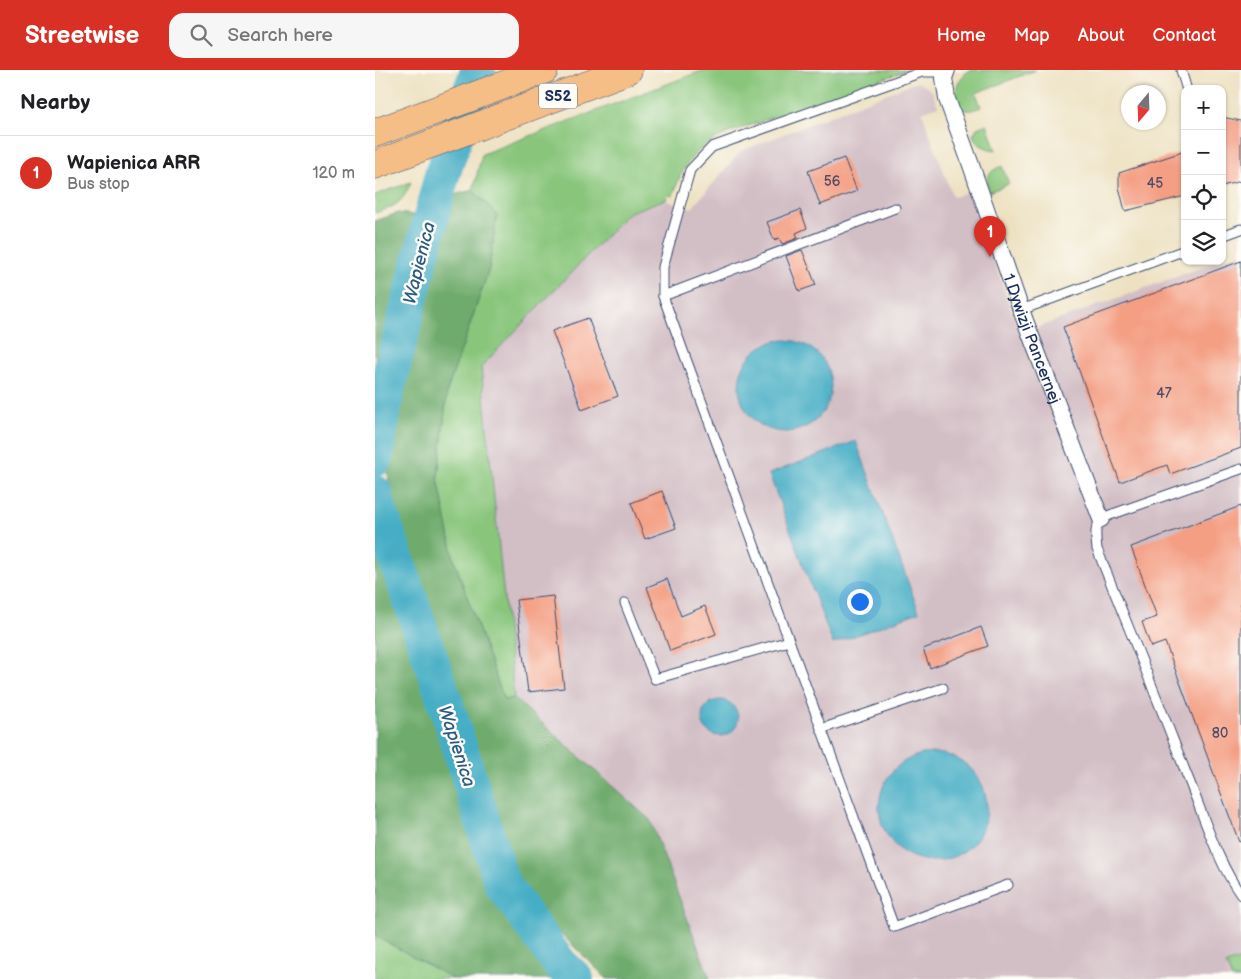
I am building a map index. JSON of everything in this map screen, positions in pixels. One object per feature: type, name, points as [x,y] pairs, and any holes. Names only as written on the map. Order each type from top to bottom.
[{"type":"highway","name":"S52","points":[[375,133],[544,70]]},
{"type":"highway","name":"S52","points":[[375,165],[628,70]]},
{"type":"street","name":"1 Dywizji Pancernej","points":[[946,71],[944,78],[947,99],[1021,310],[1101,519]]},
{"type":"lane","points":[[1181,70],[1185,85]]},
{"type":"lane","points":[[946,71],[922,72],[711,147],[691,170],[663,268],[663,296],[894,927],[1008,885]]},
{"type":"lane","points":[[663,296],[895,208]]},
{"type":"lane","points":[[1226,235],[1241,229]]},
{"type":"lane","points":[[1021,310],[1181,251]]},
{"type":"lane","points":[[1241,469],[1101,519],[1095,530],[1097,549],[1223,864],[1232,882],[1241,894]]},
{"type":"lane","points":[[625,603],[655,679],[789,641]]},
{"type":"lane","points":[[821,729],[943,688]]},
{"type":"shaded area","points":[[916,82],[922,84],[932,91],[938,106],[922,112],[953,197],[969,192],[1020,334],[1208,265],[1226,265],[1226,258],[1241,253],[1241,979],[710,979],[650,820],[514,698],[481,367],[628,213],[664,200],[692,208],[741,151]]},
{"type":"green space","points":[[704,70],[908,70],[728,133],[707,144],[686,165],[673,196],[668,195],[666,200],[628,213],[481,367],[514,698],[504,700],[454,560],[438,478],[447,391],[489,269],[497,215],[473,190],[482,154]]},
{"type":"green space","points":[[970,70],[1036,70],[976,93],[981,107],[970,110],[963,109],[958,105],[956,91],[958,83]]},
{"type":"green space","points":[[987,124],[996,150],[982,146],[974,138],[973,135],[977,128]]},
{"type":"green space","points":[[1002,166],[1009,184],[989,192],[987,183],[989,176],[993,170]]},
{"type":"green space","points":[[411,182],[401,200],[375,213],[375,195]]},
{"type":"green space","points":[[473,190],[497,215],[489,269],[447,391],[438,478],[454,560],[504,700],[514,698],[650,820],[710,979],[607,979],[550,923],[516,873],[461,699],[389,503],[388,455],[395,411],[449,196]]},
{"type":"green space","points":[[398,213],[413,215],[415,229],[375,398],[375,221]]},
{"type":"green space","points":[[375,538],[484,875],[506,918],[543,962],[562,979],[453,979],[376,936]]},
{"type":"green space","points":[[375,931],[376,936],[453,979],[375,979]]},
{"type":"green space","points":[[1241,959],[1241,979],[1232,979],[1226,964]]},
{"type":"water","points":[[785,340],[802,344],[817,354],[827,369],[831,386],[827,403],[817,418],[802,428],[785,432],[768,428],[753,418],[743,403],[739,386],[743,369],[753,354],[768,344]]},
{"type":"water","points":[[856,441],[919,612],[833,644],[769,474]]},
{"type":"water","points":[[720,700],[727,701],[733,705],[737,711],[737,725],[733,731],[727,735],[720,736],[713,735],[707,731],[703,725],[702,718],[703,711],[707,705],[713,701]]},
{"type":"water","points":[[933,753],[954,757],[971,769],[983,786],[987,807],[983,828],[971,845],[954,857],[933,861],[912,857],[895,845],[883,828],[879,807],[883,786],[895,769],[912,757]]},
{"type":"building","points":[[1226,118],[1241,121],[1241,181],[1226,185]]},
{"type":"building","points":[[1181,152],[1181,197],[1125,211],[1119,187],[1119,173]]},
{"type":"building","points":[[844,158],[857,191],[820,205],[808,171]]},
{"type":"building","points":[[800,210],[807,228],[796,233],[798,238],[782,244],[779,238],[774,240],[767,222]]},
{"type":"building","points":[[802,250],[816,285],[799,291],[786,256]]},
{"type":"building","points":[[1241,261],[1241,448],[1170,474],[1167,465],[1120,482],[1063,327]]},
{"type":"building","points":[[588,318],[618,396],[582,410],[552,331]]},
{"type":"building","points":[[662,491],[676,528],[645,539],[631,503]]},
{"type":"building","points":[[1241,506],[1241,841],[1239,842],[1165,642],[1151,647],[1142,622],[1157,617],[1131,547]]},
{"type":"building","points":[[667,579],[681,616],[705,606],[716,634],[670,651],[647,587]]},
{"type":"building","points":[[553,596],[564,688],[528,692],[516,600]]},
{"type":"building","points":[[981,627],[988,646],[930,668],[923,649]]},
{"type":"waterway","name":"Wapienica","points":[[375,459],[387,389],[442,175],[478,70]]},
{"type":"waterway","name":"Wapienica","points":[[375,493],[447,707],[502,884],[560,964],[576,979]]},
{"type":"place","name":"Wapienica ARR","points":[[990,257]]}]
